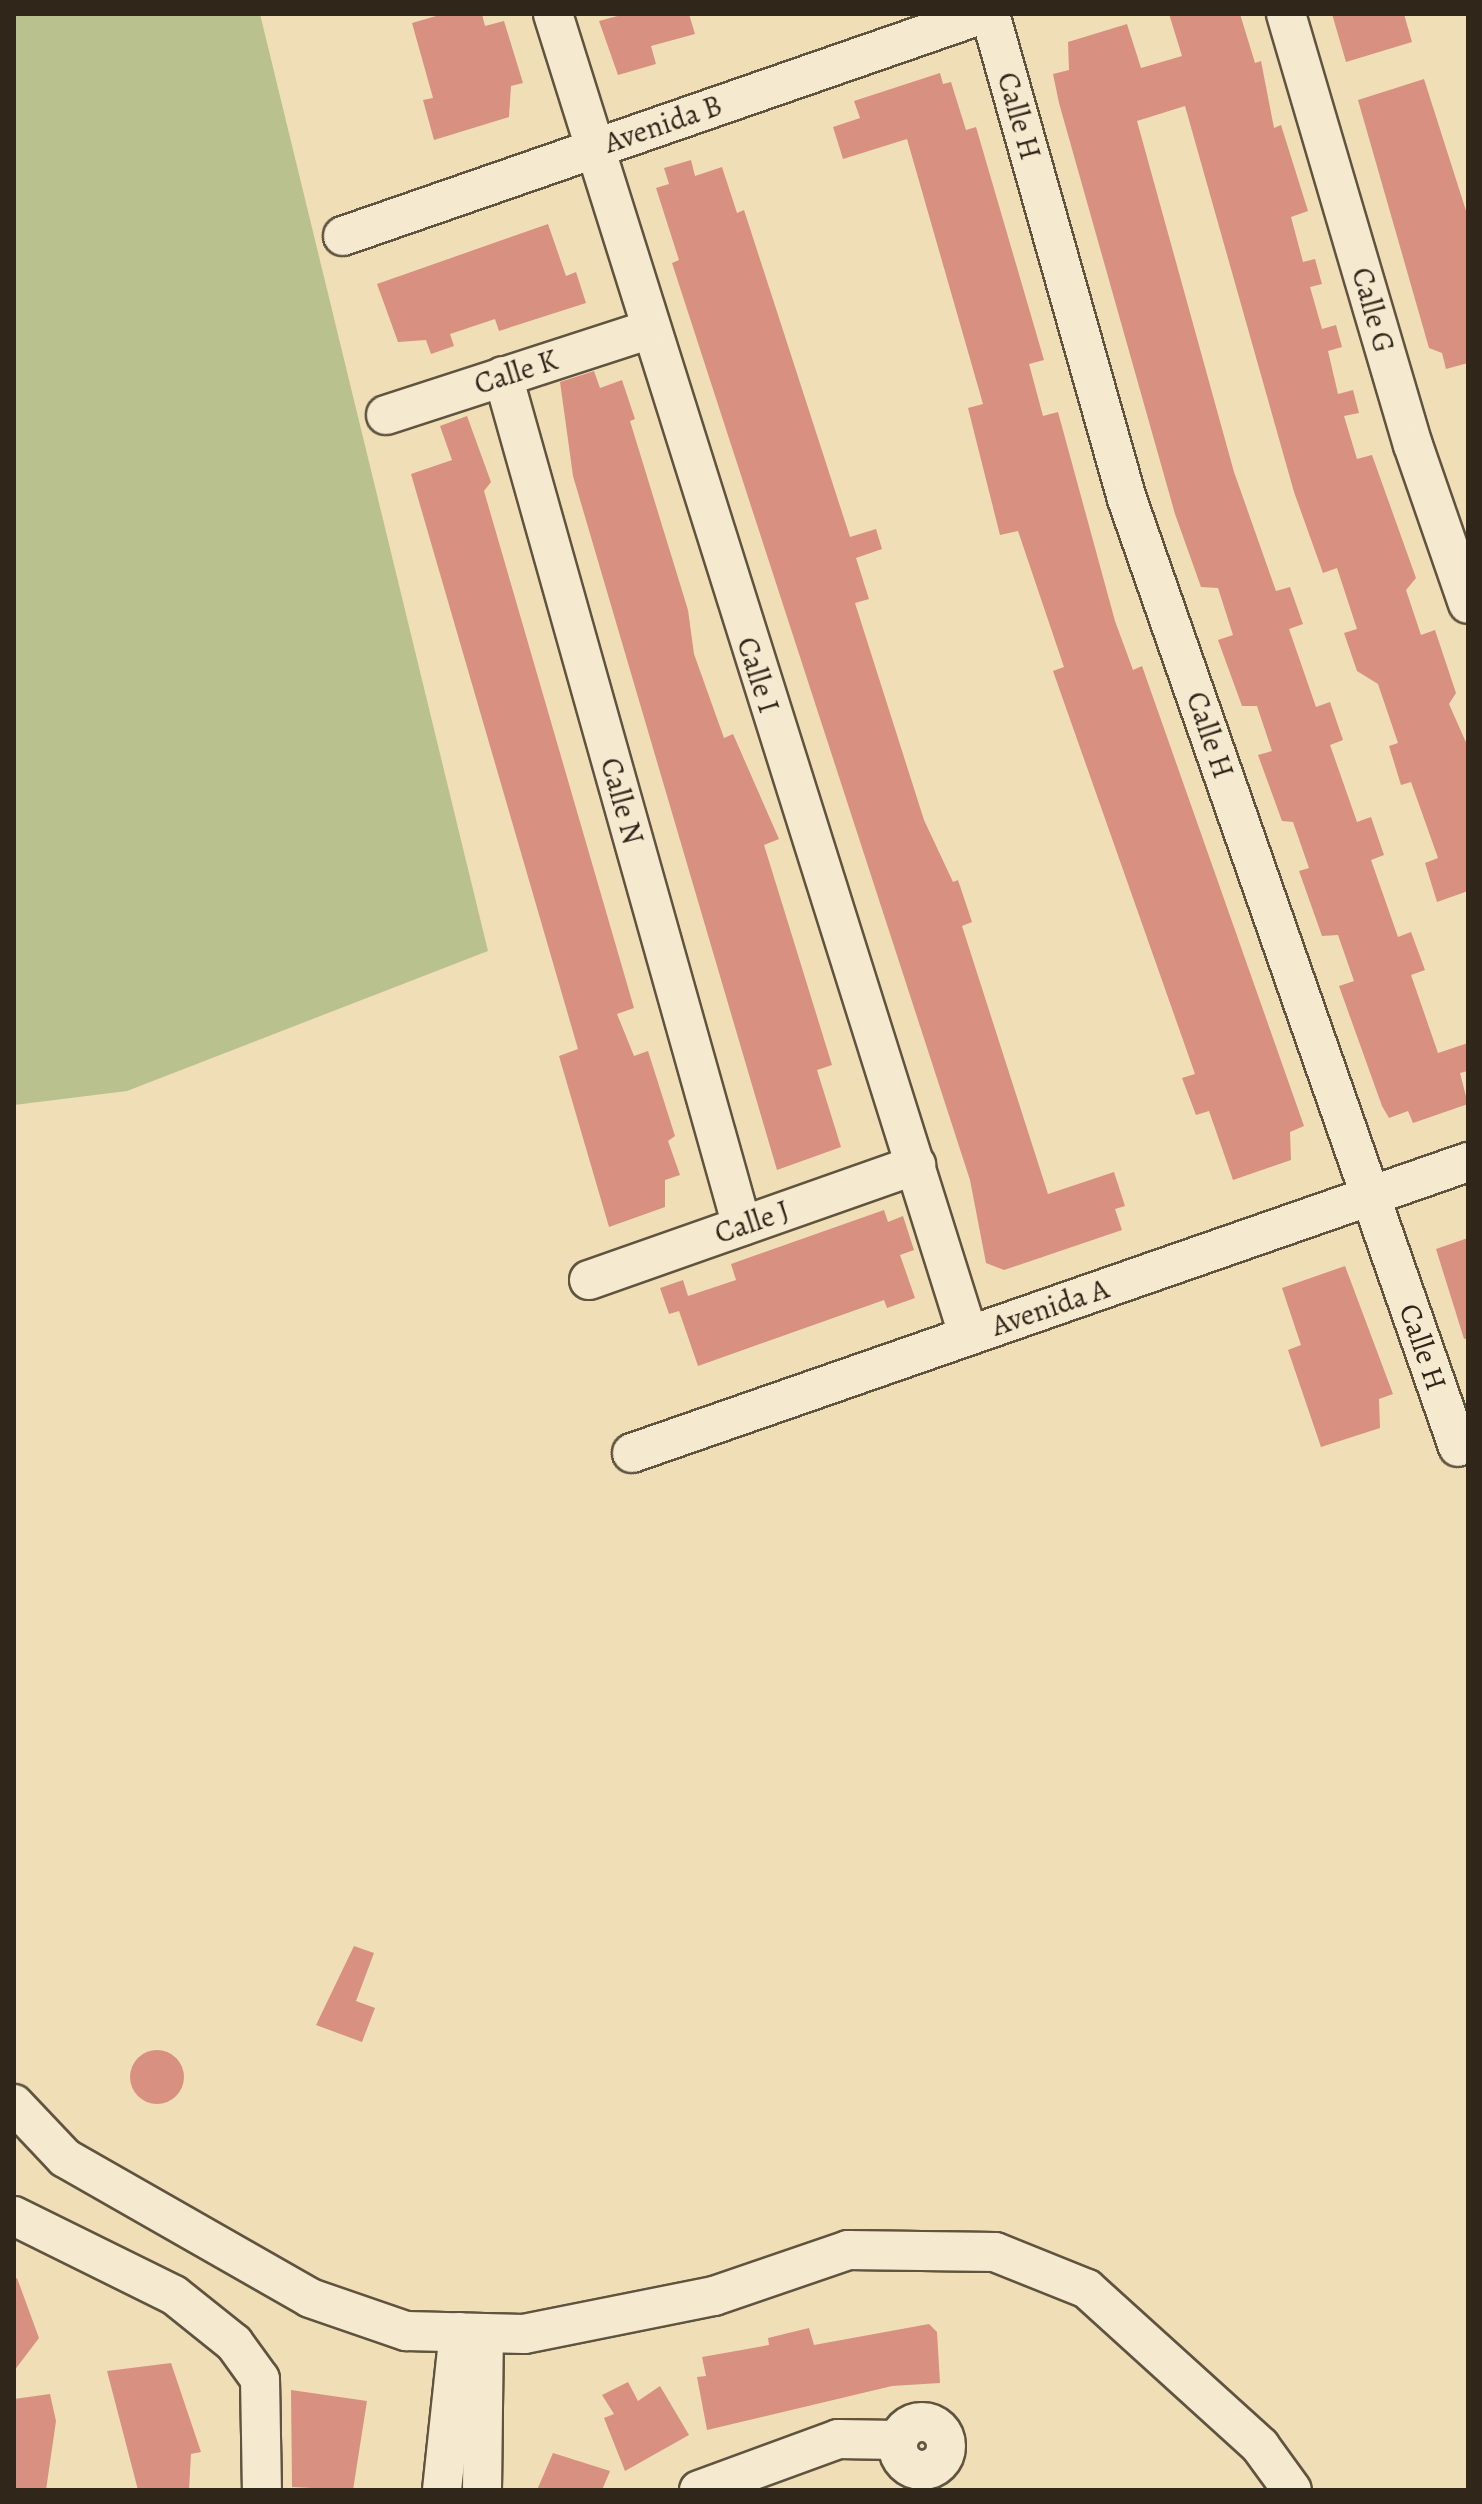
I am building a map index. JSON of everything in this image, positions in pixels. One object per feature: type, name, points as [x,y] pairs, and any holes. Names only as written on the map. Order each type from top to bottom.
[{"type":"street","name":"Calle I","points":[[553,14],[647,330],[968,1334]]},
{"type":"street","name":"Avenida B","points":[[343,236],[983,14]]},
{"type":"street","name":"Calle H","points":[[990,14],[1127,499],[1458,1447]]},
{"type":"street","name":"Calle G","points":[[1286,14],[1413,445],[1468,604]]},
{"type":"street","name":"Calle K","points":[[386,415],[647,330]]},
{"type":"street","name":"Calle N","points":[[503,376],[742,1226]]},
{"type":"street","name":"Avenida A","points":[[632,1453],[1468,1162]]},
{"type":"street","name":"Calle J","points":[[589,1280],[916,1165]]},
{"type":"street","points":[[14,2104],[65,2158],[310,2298],[406,2331],[524,2334],[714,2296],[848,2250],[995,2252],[1087,2289],[1260,2446],[1292,2490]]},
{"type":"street","points":[[14,2216],[174,2295],[234,2343],[260,2379],[262,2490]]},
{"type":"street","points":[[442,2490],[471,2333]]},
{"type":"street","points":[[471,2333],[482,2490]]},
{"type":"street","points":[[699,2490],[838,2439],[898,2440]]},
{"type":"green space","points":[[14,14],[260,14],[488,951],[127,1091],[14,1105]]},
{"type":"building","points":[[443,14],[482,14],[485,26],[504,21],[523,83],[511,86],[509,117],[434,140],[423,100],[433,98],[412,23]]},
{"type":"building","points":[[625,14],[689,14],[695,34],[651,46],[656,64],[618,75],[599,21]]},
{"type":"building","points":[[1169,14],[1240,14],[1255,63],[1261,61],[1274,128],[1281,125],[1308,211],[1291,217],[1303,262],[1315,259],[1322,284],[1310,287],[1322,329],[1336,325],[1342,347],[1328,351],[1338,394],[1353,390],[1359,413],[1344,416],[1357,459],[1372,455],[1416,578],[1406,590],[1421,635],[1435,630],[1456,693],[1449,704],[1468,747],[1468,891],[1437,902],[1425,863],[1438,858],[1411,782],[1401,785],[1389,746],[1398,743],[1378,684],[1357,671],[1344,633],[1357,629],[1337,568],[1323,573],[1294,492],[1185,106],[1137,121],[1234,472],[1276,591],[1290,587],[1303,624],[1289,629],[1316,707],[1330,702],[1343,740],[1330,745],[1357,822],[1371,817],[1384,855],[1371,860],[1398,937],[1411,932],[1425,970],[1411,975],[1438,1053],[1468,1043],[1468,1071],[1460,1073],[1468,1104],[1413,1123],[1408,1111],[1389,1118],[1382,1106],[1339,986],[1354,981],[1338,935],[1322,936],[1299,871],[1309,868],[1293,822],[1282,821],[1258,755],[1272,751],[1257,706],[1242,706],[1218,640],[1233,635],[1218,588],[1201,587],[1175,514],[1059,103],[1053,74],[1069,70],[1068,42],[1127,24],[1141,68],[1182,56]]},
{"type":"building","points":[[1332,14],[1404,14],[1412,42],[1346,62]]},
{"type":"building","points":[[940,73],[943,84],[951,82],[966,130],[976,127],[1044,360],[1029,364],[1043,416],[1058,412],[1115,621],[1133,670],[1142,666],[1304,1126],[1290,1132],[1291,1160],[1233,1180],[1209,1111],[1196,1115],[1182,1078],[1195,1074],[1053,671],[1064,667],[1018,531],[1000,535],[968,408],[983,404],[907,139],[843,159],[833,127],[860,118],[854,101]]},
{"type":"building","points":[[1424,79],[1468,217],[1468,363],[1446,369],[1442,353],[1429,348],[1358,100]]},
{"type":"building","points":[[691,160],[695,176],[722,167],[737,213],[744,210],[850,537],[876,529],[882,549],[856,558],[869,599],[855,603],[924,820],[953,882],[958,880],[972,922],[962,926],[1048,1194],[1114,1172],[1125,1206],[1115,1209],[1122,1230],[1004,1270],[986,1263],[970,1180],[672,263],[679,260],[656,188],[669,184],[664,168]]},
{"type":"building","points":[[548,224],[566,276],[576,272],[586,303],[499,331],[495,319],[450,334],[454,346],[431,354],[426,340],[398,342],[377,284]]},
{"type":"building","points":[[594,371],[600,388],[622,380],[635,419],[630,421],[688,610],[694,654],[724,738],[733,734],[779,839],[764,845],[832,1065],[817,1070],[841,1147],[777,1170],[573,476],[560,382]]},
{"type":"building","points":[[467,416],[491,482],[484,491],[634,1008],[617,1014],[634,1056],[648,1051],[675,1136],[668,1141],[680,1175],[665,1180],[665,1207],[609,1227],[559,1056],[578,1049],[411,474],[452,460],[440,426]]},
{"type":"building","points":[[884,1210],[888,1222],[903,1216],[914,1250],[900,1255],[915,1298],[887,1308],[884,1300],[698,1366],[679,1311],[669,1314],[660,1288],[683,1280],[688,1296],[736,1280],[731,1264]]},
{"type":"building","points":[[1468,1238],[1468,1338],[1464,1339],[1436,1249]]},
{"type":"building","points":[[1345,1266],[1393,1394],[1379,1399],[1380,1428],[1321,1447],[1288,1350],[1301,1345],[1282,1288]]},
{"type":"building","points":[[354,1946],[374,1953],[356,2001],[375,2008],[362,2042],[316,2025]]},
{"type":"building","points":[[157,2050],[176,2058],[184,2077],[176,2096],[157,2104],[138,2096],[130,2077],[138,2058]]},
{"type":"building","points":[[17,2278],[39,2338],[14,2371],[14,2279]]},
{"type":"building","points":[[929,2324],[937,2332],[940,2383],[892,2386],[707,2430],[697,2377],[706,2376],[702,2357],[769,2345],[768,2338],[809,2328],[814,2345]]},
{"type":"building","points":[[171,2363],[201,2452],[191,2454],[189,2490],[138,2490],[107,2371]]},
{"type":"building","points":[[628,2382],[638,2401],[660,2386],[689,2435],[625,2471],[604,2418],[614,2414],[602,2395]]},
{"type":"building","points":[[291,2390],[367,2401],[353,2490],[292,2487]]},
{"type":"building","points":[[50,2394],[56,2421],[46,2490],[14,2490],[14,2399]]},
{"type":"building","points":[[553,2453],[610,2471],[602,2490],[537,2490]]}]
